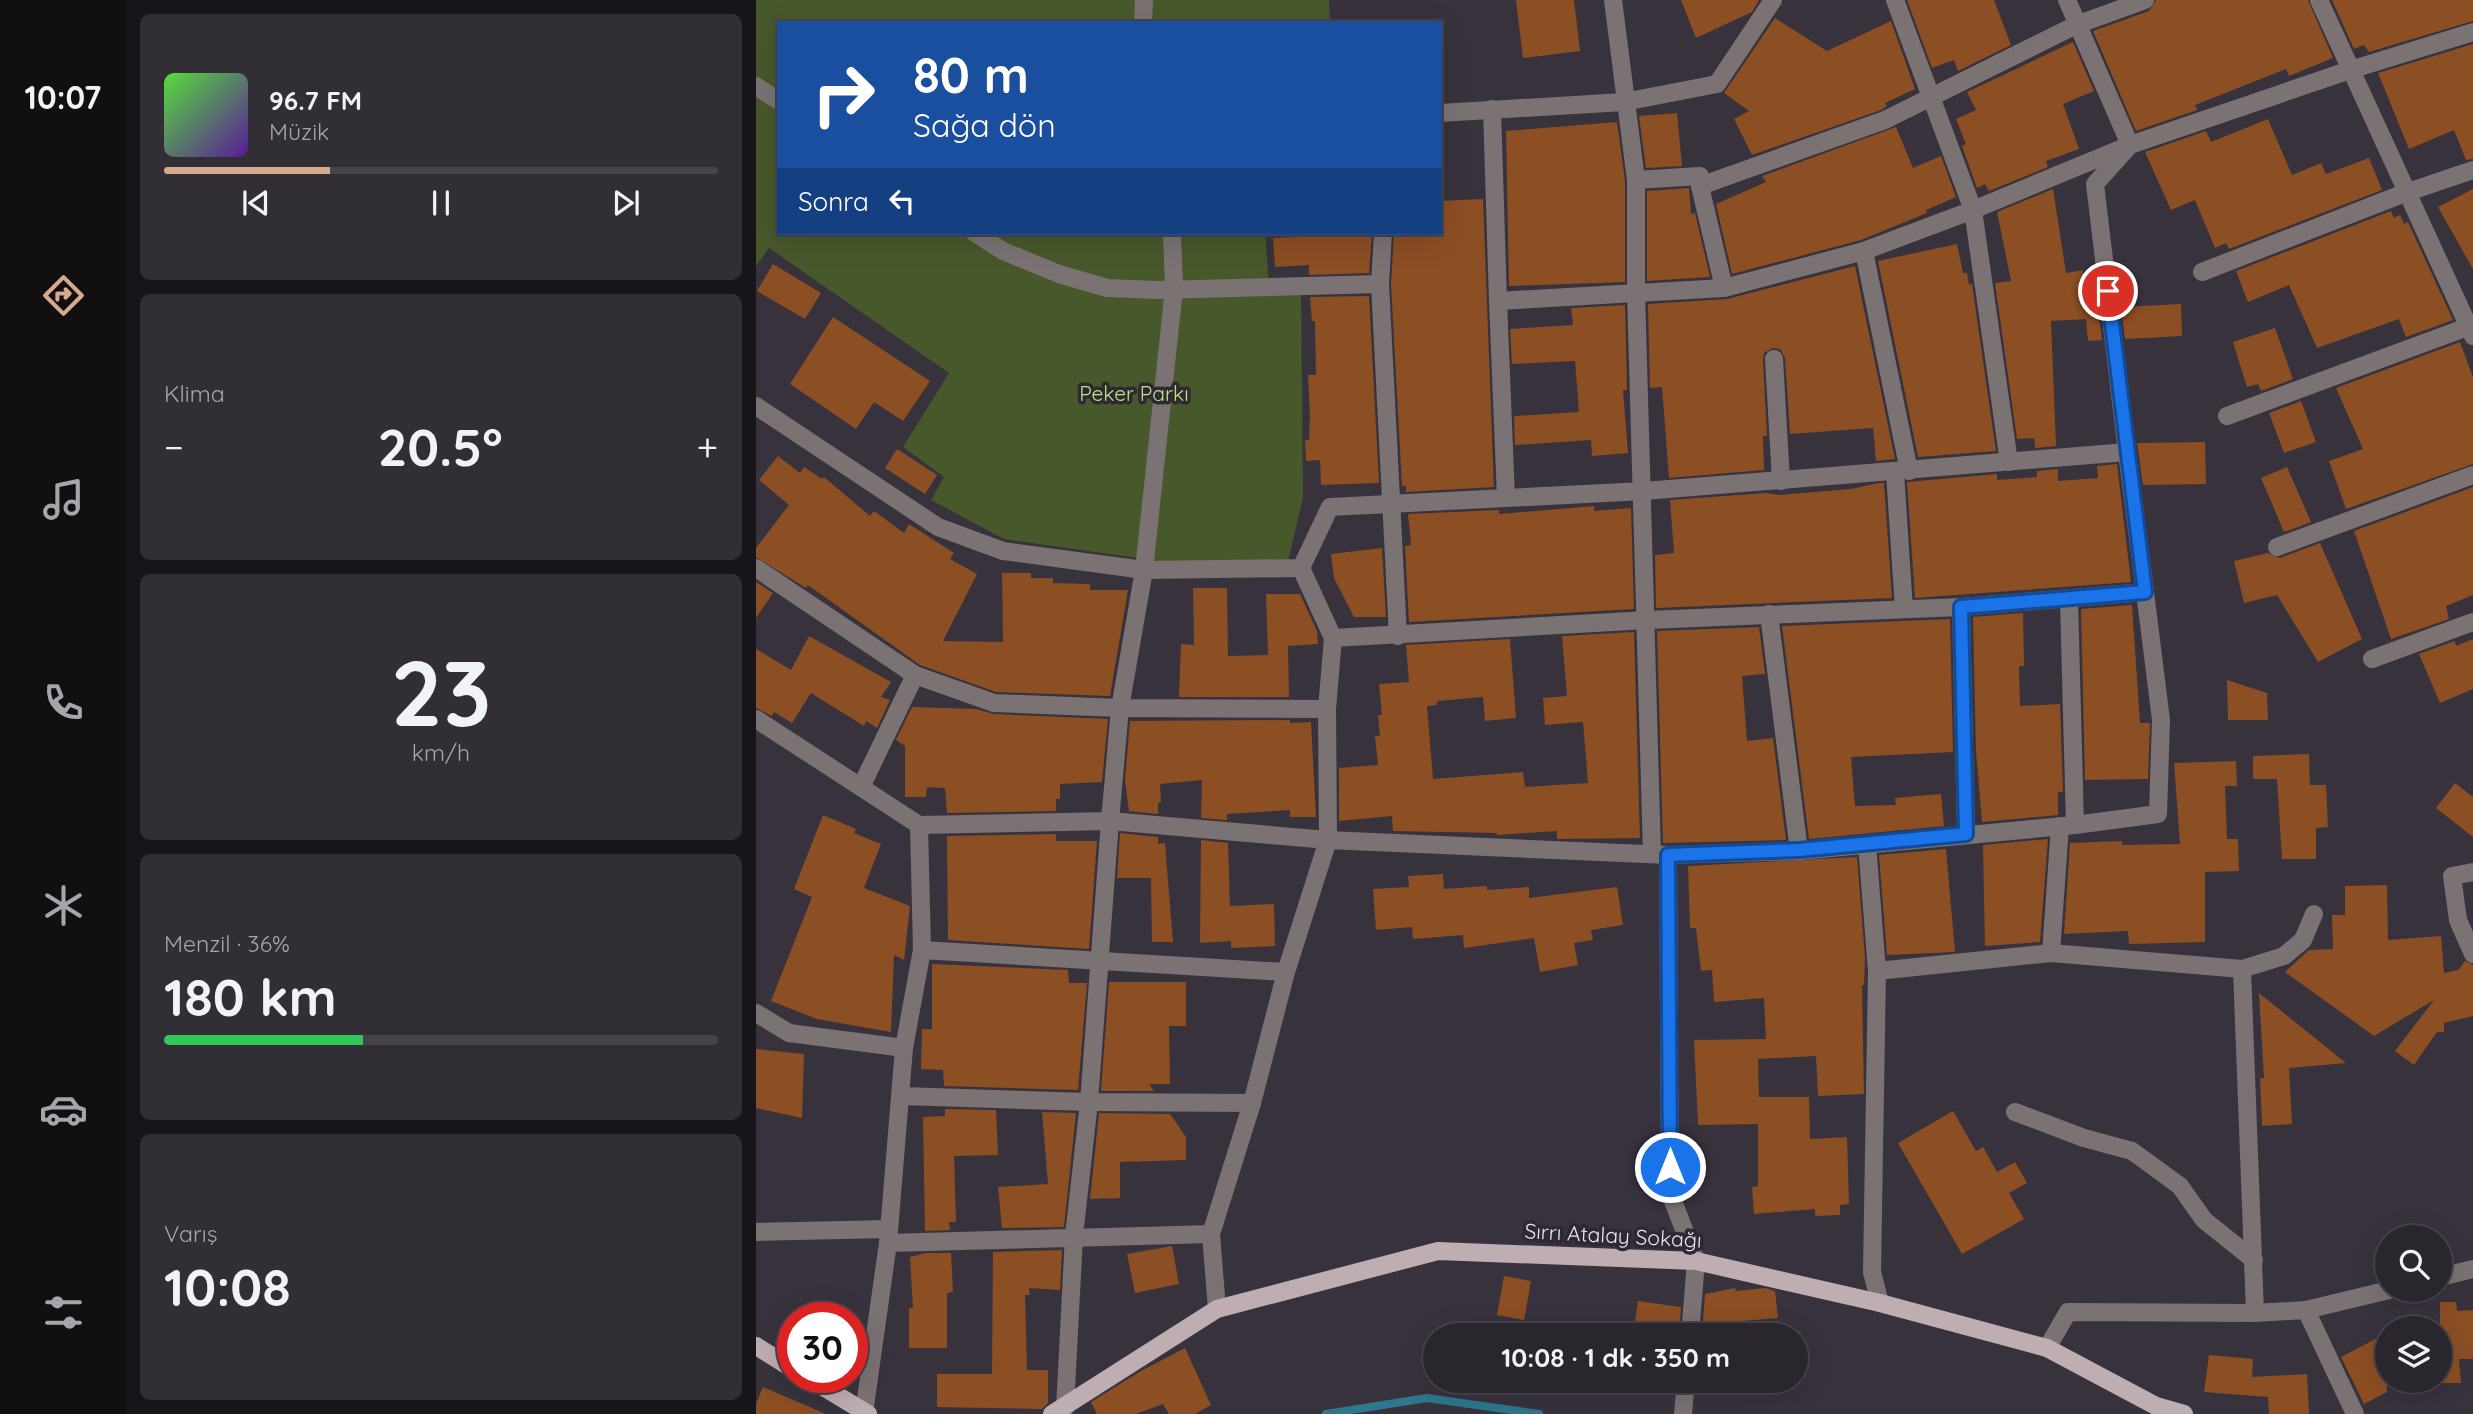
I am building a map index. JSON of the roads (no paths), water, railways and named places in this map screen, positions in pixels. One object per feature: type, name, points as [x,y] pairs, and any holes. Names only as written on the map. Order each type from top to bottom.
[{"type":"main road","name":"Sırrı Atalay Sokağı","points":[[1058,1411],[1217,1309],[1438,1251],[1696,1261],[1880,1303],[2047,1348],[2155,1410],[2184,1414]]},
{"type":"main road","points":[[756,1346],[777,1359]]},
{"type":"main road","points":[[833,1393],[866,1414]]},
{"type":"street","points":[[1143,21],[1144,0]]},
{"type":"street","points":[[1613,0],[1636,180],[1636,292],[1660,854],[1670,1193],[1696,1261],[1691,1323]]},
{"type":"street","points":[[1442,113],[1624,102],[1717,84],[1773,0]]},
{"type":"street","points":[[1895,0],[1973,211],[2009,462]]},
{"type":"street","points":[[2067,0],[2130,145]]},
{"type":"street","points":[[1700,186],[1885,120],[2076,25],[2145,0]]},
{"type":"street","points":[[2227,416],[2472,329],[2405,193],[2319,0]]},
{"type":"street","points":[[1498,301],[1724,288],[1864,251],[1973,211],[2130,145],[2350,70],[2473,32]]},
{"type":"street","points":[[756,86],[777,101]]},
{"type":"street","points":[[1492,109],[1506,498]]},
{"type":"street","points":[[756,719],[862,785],[919,825],[1110,821],[1328,840],[1660,854],[1799,850],[2068,826],[2158,814],[2161,720],[2095,184],[2130,145]]},
{"type":"street","points":[[2202,272],[2405,193],[2473,170]]},
{"type":"street","points":[[1636,180],[1700,176],[1724,288]]},
{"type":"street","points":[[978,235],[1003,251],[1059,274],[1107,288],[1380,284]]},
{"type":"street","points":[[1058,1411],[1089,1102],[1121,708],[1144,570],[1174,289],[1172,235]]},
{"type":"street","points":[[1383,235],[1380,284],[1398,636]]},
{"type":"street","points":[[1864,251],[1902,472],[1904,608]]},
{"type":"street","points":[[1773,359],[1781,481]]},
{"type":"street","points":[[756,407],[938,527],[1003,551],[1144,570],[1301,568]]},
{"type":"street","points":[[1217,1309],[1211,1234],[1252,1103],[1286,971],[1328,840],[1327,709],[1333,639],[1301,568],[1329,507],[1644,491],[2127,453]]},
{"type":"street","points":[[2277,547],[2473,475]]},
{"type":"street","points":[[756,568],[915,675],[994,703],[1121,708],[1327,709]]},
{"type":"street","points":[[1333,639],[1648,620],[1961,607],[2145,592]]},
{"type":"street","points":[[2051,953],[2068,826],[2069,600]]},
{"type":"street","points":[[1961,607],[1966,834]]},
{"type":"street","points":[[1769,614],[1799,850]]},
{"type":"street","points":[[2372,659],[2473,622]]},
{"type":"street","points":[[862,785],[915,675]]},
{"type":"street","points":[[866,1414],[888,1236],[904,1048],[922,950],[919,825]]},
{"type":"street","points":[[1867,844],[1877,971],[1872,1272],[1880,1303]]},
{"type":"street","points":[[2473,872],[2452,876],[2458,920],[2473,954]]},
{"type":"street","points":[[1877,971],[2051,953],[2242,969],[2284,956],[2303,940],[2314,914]]},
{"type":"street","points":[[922,950],[1100,958],[1286,971]]},
{"type":"street","points":[[2242,969],[2255,1313]]},
{"type":"street","points":[[756,1013],[789,1032],[904,1048]]},
{"type":"street","points":[[901,1096],[1089,1102],[1252,1103]]},
{"type":"street","points":[[2015,1112],[2084,1138],[2132,1151],[2180,1186],[2204,1220],[2253,1260]]},
{"type":"street","points":[[756,1232],[888,1236],[1211,1234]]},
{"type":"street","points":[[2452,1275],[2473,1269]]},
{"type":"street","points":[[2047,1348],[2068,1312],[2255,1313],[2306,1310],[2375,1293]]},
{"type":"street","points":[[2306,1310],[2355,1414]]},
{"type":"street","points":[[1683,1414],[1685,1393]]},
{"type":"waterway","points":[[1326,1414],[1427,1398],[1539,1414]]},
{"type":"park label","name":"Peker Parkı","points":[[1134,394]]}]
